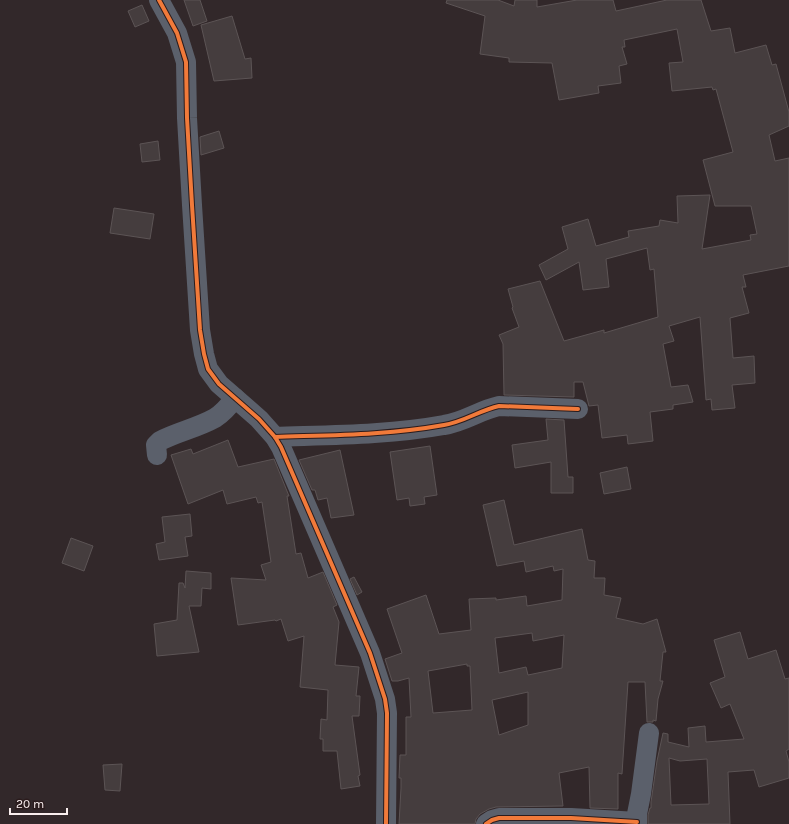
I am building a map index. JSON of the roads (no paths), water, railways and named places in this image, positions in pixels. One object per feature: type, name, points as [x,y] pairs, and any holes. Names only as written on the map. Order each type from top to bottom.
[{"type":"street","points":[[159,0],[177,33],[186,62],[187,118],[192,205],[200,330],[204,354],[211,375],[219,384],[259,419],[275,437],[287,458],[326,553],[370,653],[386,699],[388,730],[386,824]]},
{"type":"street","points":[[157,455],[156,446],[160,441],[216,417],[226,409],[235,398]]},
{"type":"street","points":[[275,437],[323,436],[410,430],[451,424],[469,418],[486,409],[499,406],[578,409]]},
{"type":"street","points":[[486,824],[492,820],[505,818],[571,818],[637,823],[649,732]]}]
